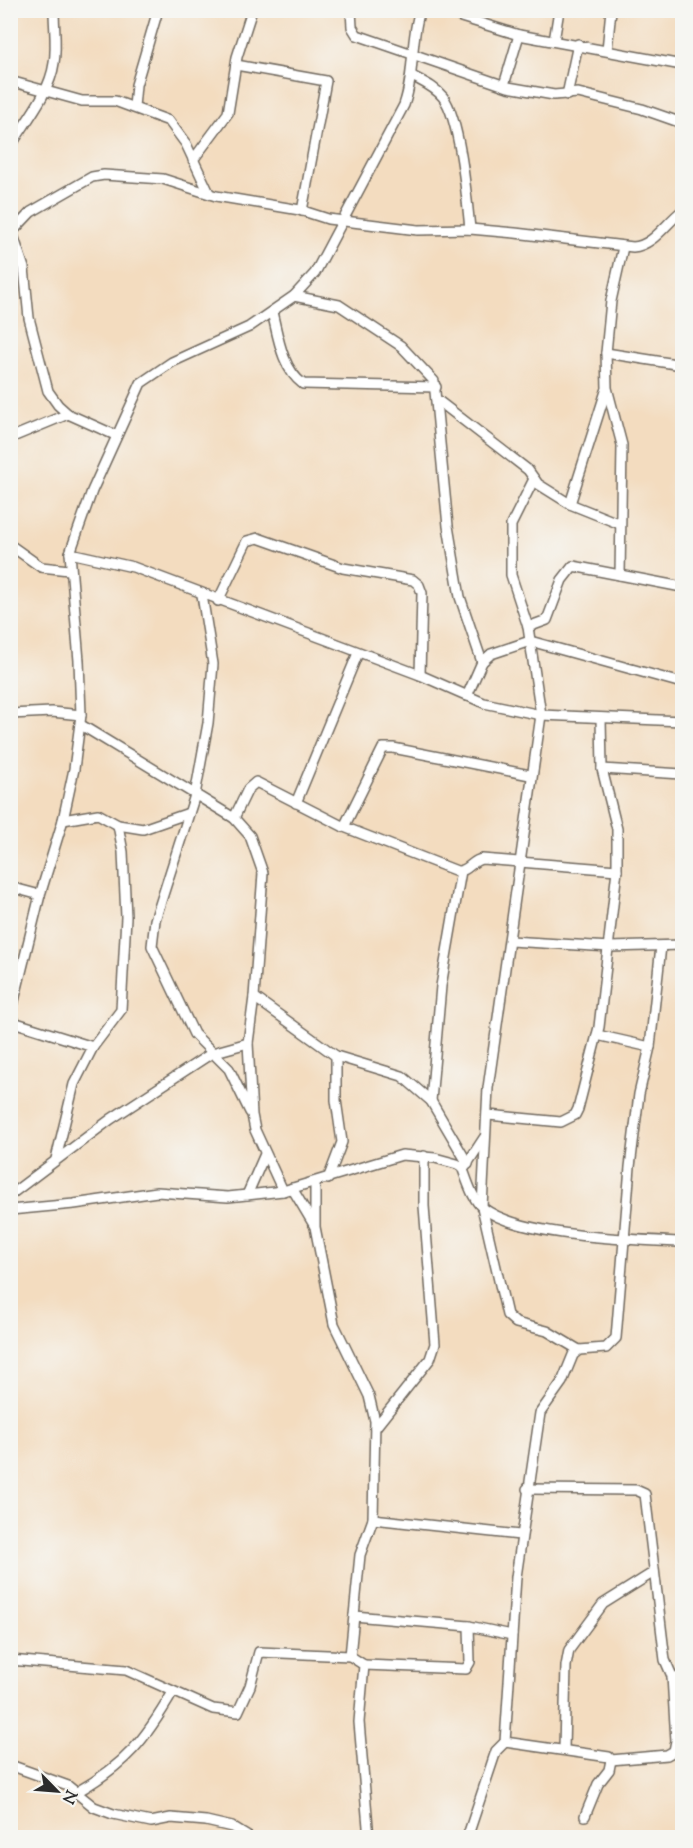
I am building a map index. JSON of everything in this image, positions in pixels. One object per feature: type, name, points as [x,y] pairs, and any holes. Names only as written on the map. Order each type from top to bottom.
[{"type":"street","points":[[10,29],[12,10]]},
{"type":"street","points":[[10,147],[46,89],[54,64],[54,10]]},
{"type":"street","points":[[135,107],[136,85],[158,10]]},
{"type":"street","points":[[193,160],[228,113],[236,65],[252,10]]},
{"type":"street","points":[[351,10],[352,27],[357,35],[504,85],[554,95],[578,93],[642,109],[682,123]]},
{"type":"street","points":[[10,1017],[40,895],[63,820],[81,720],[80,661],[69,570],[75,533],[115,435],[137,389],[151,374],[172,362],[236,334],[272,312],[294,296],[315,273],[398,118],[412,76],[420,10]]},
{"type":"street","points":[[454,10],[461,17],[519,35],[578,44],[682,65]]},
{"type":"street","points":[[554,41],[559,10]]},
{"type":"street","points":[[607,50],[611,10]]},
{"type":"street","points":[[504,85],[519,35]]},
{"type":"street","points":[[567,95],[578,44]]},
{"type":"street","points":[[236,65],[326,81],[302,211]]},
{"type":"street","points":[[412,76],[434,88],[448,105],[465,174],[470,229]]},
{"type":"street","points":[[10,81],[46,89],[82,101],[108,100],[135,107],[169,121],[181,136],[209,193]]},
{"type":"street","points":[[115,435],[68,414],[48,391],[29,318],[24,268],[11,228],[31,212],[98,175],[163,179],[209,193],[256,204],[302,211],[319,217],[418,230],[470,229],[586,240],[623,247],[641,247],[682,211]]},
{"type":"street","points":[[620,575],[622,445],[607,388],[606,353],[611,301],[623,247]]},
{"type":"street","points":[[294,296],[339,305],[417,361],[436,387],[448,526],[460,597],[482,662]]},
{"type":"street","points":[[272,312],[291,373],[303,384],[436,387]]},
{"type":"street","points":[[606,353],[682,365]]},
{"type":"street","points":[[570,504],[607,388]]},
{"type":"street","points":[[436,399],[528,470],[534,479],[570,504],[620,524]]},
{"type":"street","points":[[10,438],[68,414]]},
{"type":"street","points":[[482,1207],[488,1088],[510,941],[530,775],[541,715],[528,627],[511,581],[510,531],[513,520],[534,479]]},
{"type":"street","points":[[218,601],[247,541],[258,538],[343,568],[413,580],[419,585],[422,593],[420,675]]},
{"type":"street","points":[[10,545],[41,567],[69,570]]},
{"type":"street","points":[[70,553],[128,565],[202,595],[420,675],[484,703],[541,715],[682,721]]},
{"type":"street","points":[[528,627],[547,620],[562,580],[571,567],[682,587]]},
{"type":"street","points":[[202,595],[213,664],[208,723],[195,795],[155,920],[152,946],[194,1034],[229,1069],[252,1115],[265,1154],[287,1190],[315,1227]]},
{"type":"street","points":[[467,696],[482,662],[491,654],[530,641],[682,681]]},
{"type":"street","points":[[296,803],[358,652]]},
{"type":"street","points":[[10,714],[51,712],[81,720],[234,818],[250,836],[261,859],[263,873],[254,997],[248,1043],[252,1115]]},
{"type":"street","points":[[488,1115],[561,1122],[569,1120],[578,1109],[597,1035],[610,947],[617,870],[617,829],[602,769],[601,718]]},
{"type":"street","points":[[344,827],[383,748],[393,748],[530,775]]},
{"type":"street","points":[[602,769],[682,774]]},
{"type":"street","points":[[234,818],[248,789],[256,782],[344,827],[461,871]]},
{"type":"street","points":[[63,820],[98,814],[118,825],[152,828],[189,813]]},
{"type":"street","points":[[56,1159],[74,1083],[93,1047],[121,1010],[126,917],[123,852],[118,825]]},
{"type":"street","points":[[431,1101],[441,986],[461,871],[477,860],[617,870]]},
{"type":"street","points":[[10,886],[40,895]]},
{"type":"street","points":[[510,941],[610,947],[682,945]]},
{"type":"street","points":[[254,997],[336,1056],[402,1076],[431,1101],[482,1207],[507,1315],[516,1323],[546,1331],[579,1350],[606,1348],[616,1338],[639,1094],[650,1047],[661,946]]},
{"type":"street","points":[[10,1022],[93,1047]]},
{"type":"street","points":[[597,1035],[650,1047]]},
{"type":"street","points":[[10,1195],[56,1159],[212,1053],[248,1043]]},
{"type":"street","points":[[328,1179],[342,1142],[336,1100],[336,1056]]},
{"type":"street","points":[[465,1168],[485,1136]]},
{"type":"street","points":[[247,1195],[265,1154]]},
{"type":"street","points":[[10,1210],[66,1205],[157,1192],[228,1197],[287,1190],[402,1155],[424,1156],[451,1162],[465,1168]]},
{"type":"street","points":[[375,1428],[430,1359],[435,1344],[424,1206],[424,1156]]},
{"type":"street","points":[[315,1183],[315,1227],[333,1324],[369,1396],[375,1428],[373,1519],[360,1555],[350,1656]]},
{"type":"street","points":[[482,1207],[535,1227],[624,1240],[682,1242],[682,1236]]},
{"type":"street","points":[[467,1838],[496,1751],[505,1742],[520,1535],[540,1413],[562,1382],[573,1355],[579,1350]]},
{"type":"street","points":[[505,1742],[564,1749],[609,1757],[611,1760],[667,1755],[674,1751],[676,1741],[672,1676],[665,1660],[645,1494],[636,1490],[527,1489]]},
{"type":"street","points":[[373,1519],[520,1535]]},
{"type":"street","points":[[564,1749],[566,1666],[569,1650],[603,1604],[654,1572]]},
{"type":"street","points":[[354,1616],[469,1626],[512,1635]]},
{"type":"street","points":[[10,1660],[115,1668],[135,1674],[213,1709],[238,1712],[247,1694],[259,1652],[350,1656],[364,1665],[466,1669],[470,1662],[469,1626]]},
{"type":"street","points":[[364,1665],[359,1722],[369,1838]]},
{"type":"street","points":[[672,1676],[682,1679]]},
{"type":"street","points":[[77,1792],[115,1769],[144,1740],[173,1692]]},
{"type":"street","points":[[585,1816],[597,1784],[609,1770],[611,1760]]},
{"type":"street","points":[[10,1766],[58,1781],[77,1792],[94,1807],[113,1814],[151,1822],[171,1818],[206,1821],[232,1827],[250,1838]]}]
